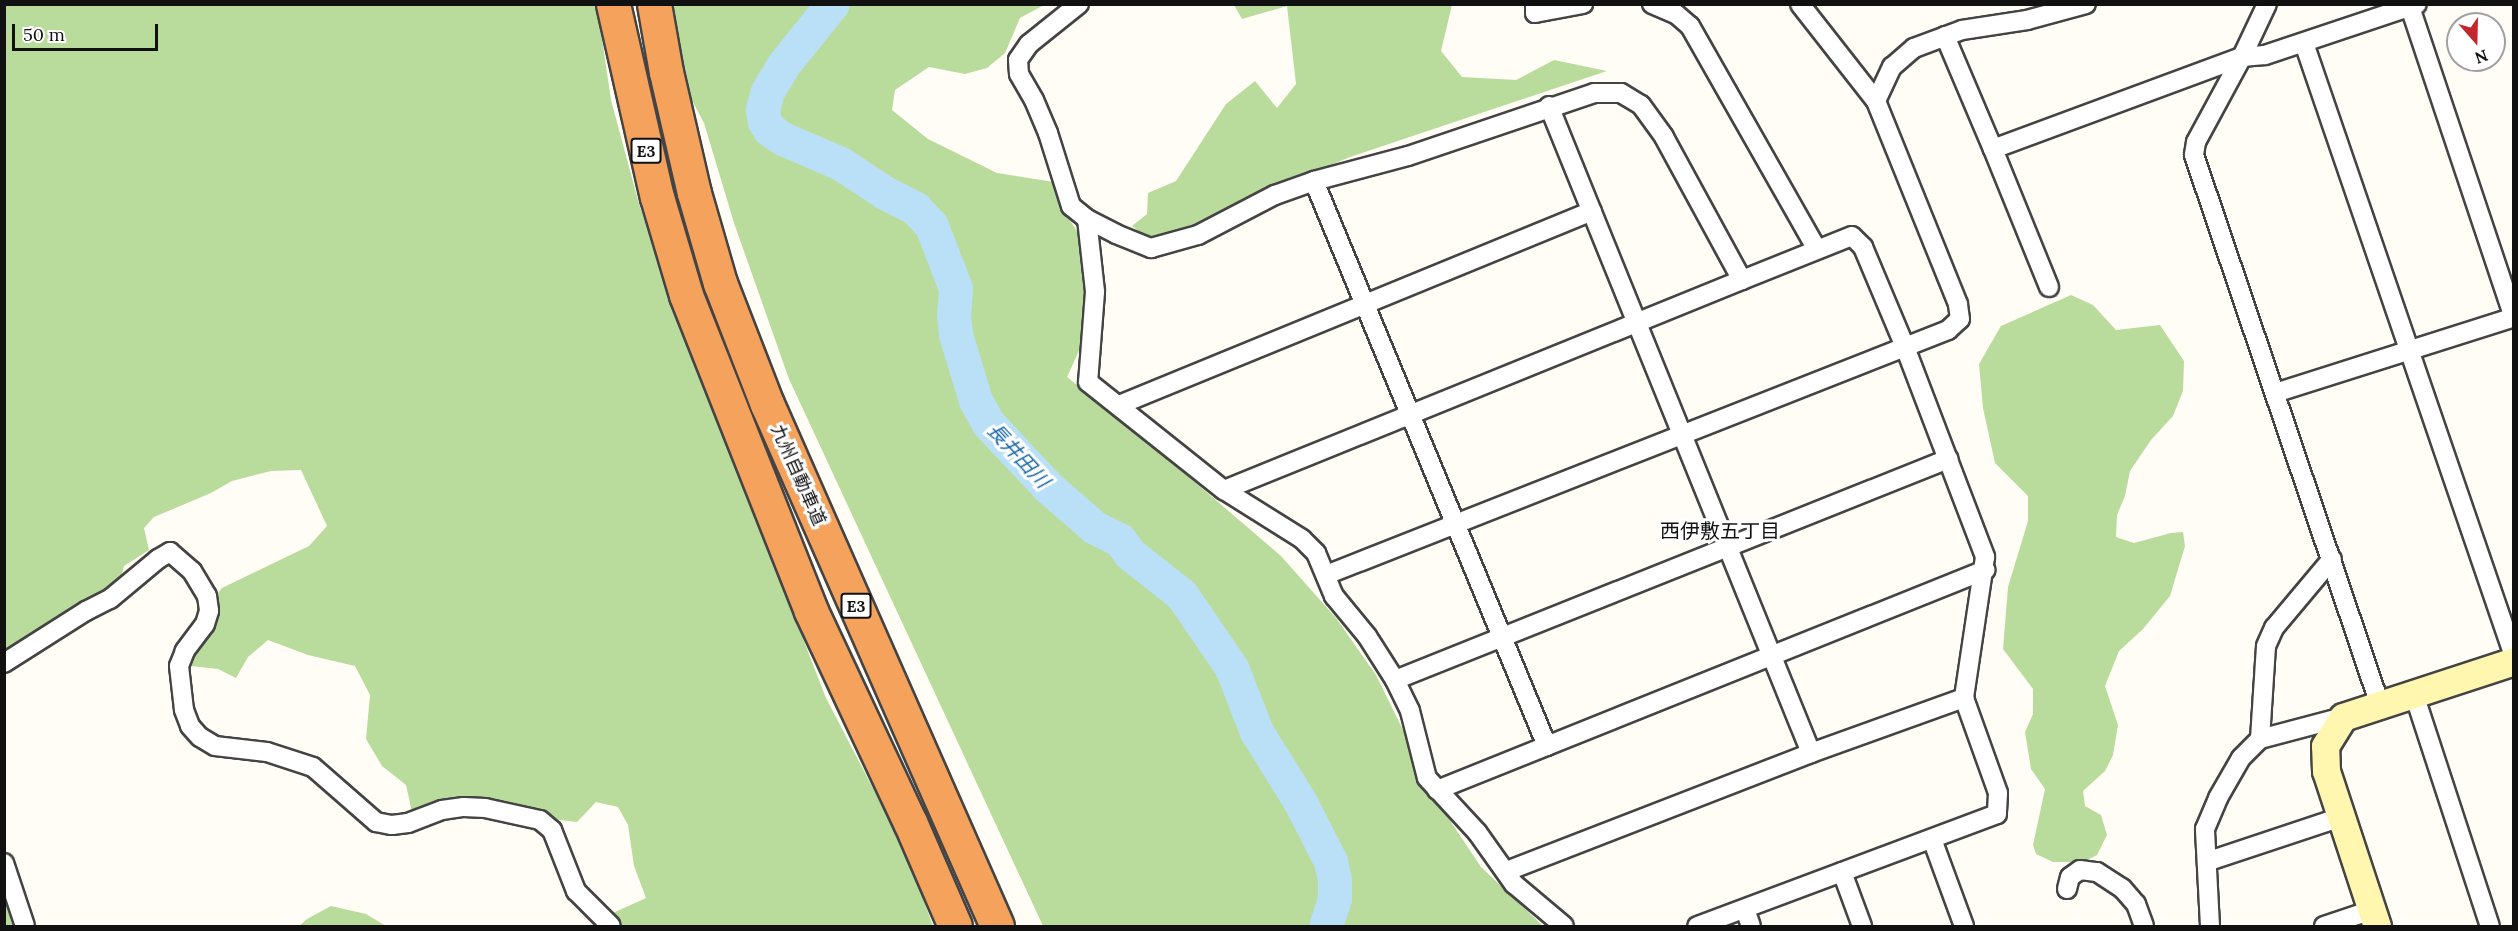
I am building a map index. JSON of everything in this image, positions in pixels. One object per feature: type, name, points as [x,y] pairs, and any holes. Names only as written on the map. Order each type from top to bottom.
[{"type":"highway","name":"九州自動車道","points":[[613,4],[657,197],[686,295],[811,611],[910,822],[955,927]]},
{"type":"highway","name":"九州自動車道","points":[[654,4],[671,94],[694,194],[720,283],[768,404],[997,927]]},
{"type":"street","points":[[1079,4],[1029,44],[1018,60],[1019,74],[1034,100],[1048,133],[1071,206],[1088,219],[1151,248],[1198,236],[1275,195],[1314,180],[1408,156],[1550,106],[1594,93],[1621,93],[1641,105],[1664,137],[1742,280]]},
{"type":"street","points":[[1535,4],[1535,13],[1583,4]]},
{"type":"street","points":[[1652,4],[1676,14],[1690,26],[1816,250]]},
{"type":"street","points":[[1326,575],[1948,330],[1960,319],[1958,304],[1876,101],[1800,4]]},
{"type":"street","points":[[1876,101],[1892,68],[1914,48],[1962,30],[2027,20],[2086,4]]},
{"type":"street","points":[[2267,4],[2242,57],[2196,142],[2194,155],[2380,705]]},
{"type":"street","points":[[1993,149],[2242,57],[2265,55],[2413,6],[2513,317],[2426,346],[2408,348],[2275,393]]},
{"type":"street","points":[[1945,36],[2049,287]]},
{"type":"street","points":[[2304,43],[2514,656]]},
{"type":"street","points":[[1550,106],[1811,753]]},
{"type":"street","points":[[1314,180],[1547,746]]},
{"type":"street","points":[[1119,405],[1592,211]]},
{"type":"street","points":[[1088,219],[1095,292],[1088,382],[1224,490],[1302,538],[1316,553],[1334,596],[1367,636],[1395,680],[1410,711],[1427,778],[1477,832],[1507,871],[1514,884],[1564,927]]},
{"type":"street","points":[[1224,490],[1852,236],[1863,247],[1905,347],[1985,556],[1985,570],[1964,698],[1998,793],[1997,814],[1697,927]]},
{"type":"street","points":[[1395,680],[1948,459]]},
{"type":"street","points":[[4,663],[86,611],[110,599],[158,559],[170,552],[192,571],[207,596],[208,611],[205,624],[185,651],[179,666],[184,710],[190,726],[200,737],[215,746],[267,752],[313,766],[376,822],[392,825],[408,823],[442,810],[464,807],[484,808],[540,820],[552,830],[576,891],[611,927]]},
{"type":"street","points":[[2260,740],[2266,646],[2274,628],[2332,559]]},
{"type":"street","points":[[1437,789],[1985,570]]},
{"type":"street","points":[[2210,927],[2209,861],[2205,829],[2217,798],[2241,758],[2260,740],[2343,717],[2514,662]]},
{"type":"street","points":[[2414,694],[2490,927]]},
{"type":"street","points":[[1507,871],[1811,753],[1964,698]]},
{"type":"street","points":[[2324,927],[2374,918],[2326,771],[2325,746],[2343,717]]},
{"type":"street","points":[[2209,861],[2341,817]]},
{"type":"street","points":[[1932,839],[1964,927]]},
{"type":"street","points":[[4,863],[25,927]]},
{"type":"street","points":[[2067,888],[2070,877],[2080,870],[2097,872],[2122,888],[2136,904],[2144,927]]},
{"type":"street","points":[[1842,873],[1862,927]]},
{"type":"street","points":[[1745,909],[1751,927]]},
{"type":"green space","points":[[5,5],[597,5],[611,100],[639,204],[682,327],[826,698],[905,850],[933,926],[608,926],[604,917],[646,898],[634,866],[628,825],[618,807],[596,802],[577,822],[535,817],[412,812],[406,785],[382,766],[366,739],[370,695],[355,666],[308,655],[268,640],[248,657],[236,678],[218,669],[182,665],[203,613],[222,588],[309,546],[327,526],[301,470],[271,471],[232,481],[211,493],[154,517],[144,528],[149,550],[124,566],[119,585],[5,650]]},
{"type":"green space","points":[[670,5],[1044,5],[1020,18],[1005,53],[987,68],[965,74],[929,67],[895,90],[892,110],[928,139],[997,173],[1054,182],[1064,212],[1080,235],[1085,260],[1089,329],[1067,377],[1134,430],[1281,556],[1336,618],[1376,675],[1441,807],[1481,867],[1543,926],[1043,926],[789,379],[734,223],[704,123],[679,76]]},
{"type":"green space","points":[[1234,5],[1452,5],[1441,51],[1462,77],[1516,80],[1554,60],[1607,71],[1350,157],[1240,203],[1199,228],[1148,239],[1132,226],[1147,214],[1148,193],[1176,181],[1226,104],[1255,81],[1277,108],[1296,84],[1287,6],[1242,19]]},
{"type":"green space","points":[[2071,295],[2093,305],[2116,330],[2160,325],[2184,361],[2183,391],[2173,416],[2151,440],[2130,471],[2125,496],[2117,515],[2116,537],[2134,543],[2183,532],[2185,546],[2170,596],[2143,629],[2119,651],[2105,686],[2118,725],[2113,755],[2105,771],[2083,791],[2085,806],[2101,815],[2107,835],[2097,855],[2084,862],[2053,862],[2036,854],[2033,845],[2045,789],[2031,769],[2025,732],[2033,714],[2033,689],[2003,649],[2008,587],[2028,521],[2028,496],[1995,463],[1983,408],[1979,364],[2001,326]]},
{"type":"green space","points":[[4,900],[17,905],[24,926],[5,926]]},
{"type":"green space","points":[[331,906],[366,914],[386,926],[299,926]]},
{"type":"waterway","name":"長井田川","points":[[833,4],[784,65],[768,92],[763,110],[765,122],[770,130],[783,139],[841,164],[885,193],[916,209],[932,226],[956,289],[954,315],[956,335],[976,401],[988,423],[1048,487],[1095,528],[1120,540],[1130,554],[1182,595],[1232,668],[1257,732],[1301,803],[1331,862],[1335,881],[1335,899],[1326,926]]},
{"type":"district","name":"西伊敷五丁目","points":[[1720,530]]}]
